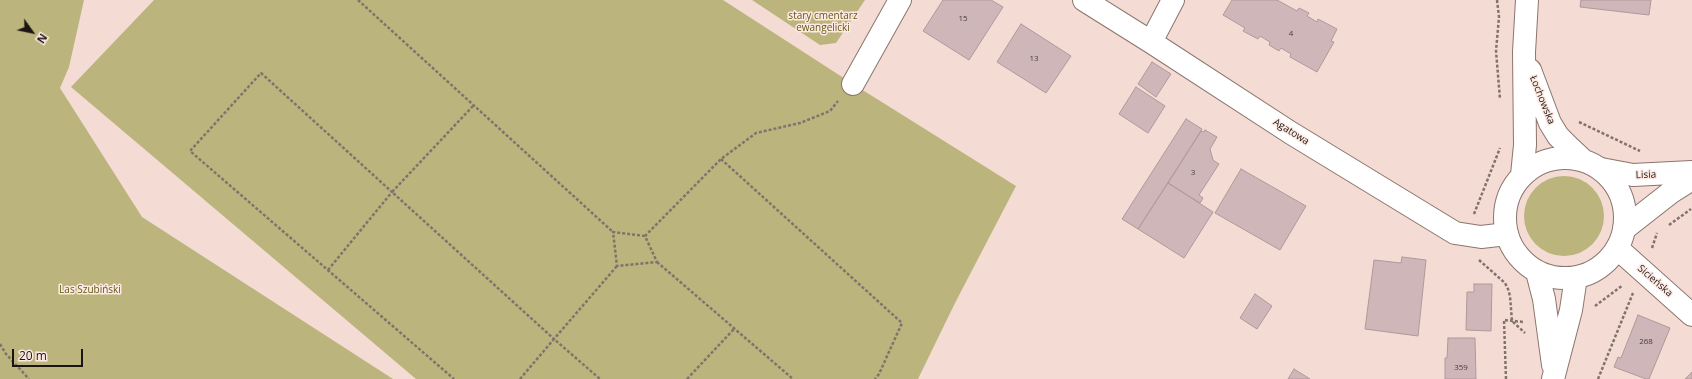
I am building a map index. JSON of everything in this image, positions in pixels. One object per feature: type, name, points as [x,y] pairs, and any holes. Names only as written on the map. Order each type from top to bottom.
[{"type":"main road","points":[[853,84],[900,0]]},
{"type":"main road","name":"Agatowa","points":[[1084,0],[1291,133],[1455,233],[1481,237],[1506,234]]},
{"type":"main road","points":[[1151,42],[1173,0]]},
{"type":"main road","name":"Łochowska","points":[[1522,175],[1525,145],[1524,52],[1527,0]]},
{"type":"main road","name":"Łochowska","points":[[1524,52],[1550,123],[1569,148],[1592,165]]},
{"type":"main road","points":[[1568,157],[1592,165],[1612,181],[1621,195],[1625,212],[1620,238],[1608,260],[1588,274],[1563,278],[1550,277],[1537,272],[1528,266],[1515,253],[1506,234],[1504,219],[1506,203],[1512,188],[1522,175],[1535,165],[1551,159],[1568,157]]},
{"type":"main road","name":"Lisia","points":[[1592,165],[1633,176],[1692,172]]},
{"type":"main road","points":[[1620,238],[1670,193],[1692,179]]},
{"type":"main road","name":"Sicieńska","points":[[1620,238],[1643,271],[1692,315]]},
{"type":"main road","points":[[1537,272],[1544,299],[1554,377]]},
{"type":"main road","points":[[1554,377],[1571,310],[1576,277]]},
{"type":"path","points":[[358,0],[613,232],[646,236]]},
{"type":"path","points":[[1497,0],[1498,18],[1496,51],[1500,101]]},
{"type":"path","points":[[454,379],[190,151],[261,73],[554,340],[600,379]]},
{"type":"path","points":[[646,236],[721,159],[756,133],[800,123],[830,111],[853,84]]},
{"type":"path","points":[[328,270],[392,192],[473,106]]},
{"type":"path","points":[[1501,146],[1466,235],[1470,253],[1494,272],[1505,283],[1508,289],[1512,320],[1504,320],[1506,379]]},
{"type":"path","points":[[721,159],[902,323],[879,374],[875,379]]},
{"type":"path","points":[[1668,226],[1692,208]]},
{"type":"path","points":[[1656,235],[1662,231]]},
{"type":"path","points":[[613,232],[617,266]]},
{"type":"path","points":[[646,236],[657,262],[793,379]]},
{"type":"path","points":[[520,379],[617,266],[657,262]]},
{"type":"path","points":[[1598,379],[1626,307],[1643,271]]},
{"type":"path","points":[[687,379],[734,329]]},
{"type":"path","points":[[0,344],[6,354],[29,379]]},
{"type":"green space","name":"Las Szubiński","points":[[0,0],[84,0],[69,67],[60,88],[142,217],[393,379],[0,379]]},
{"type":"green space","points":[[154,0],[723,0],[853,84],[1016,186],[955,303],[918,379],[416,379],[71,87]]},
{"type":"green space","name":"stary cmentarz ewangelicki","points":[[752,0],[865,0],[836,43],[820,45]]},
{"type":"green space","points":[[1564,176],[1579,179],[1592,188],[1601,201],[1604,216],[1601,231],[1592,244],[1579,253],[1564,256],[1549,253],[1536,244],[1527,231],[1524,216],[1527,201],[1536,188],[1549,179]]},
{"type":"building","points":[[943,0],[991,0],[1003,7],[969,60],[923,31]]},
{"type":"building","points":[[1232,0],[1277,0],[1297,11],[1299,8],[1309,13],[1307,16],[1317,22],[1318,19],[1337,29],[1331,41],[1334,42],[1317,72],[1290,57],[1291,54],[1281,48],[1279,51],[1269,45],[1270,42],[1260,36],[1258,39],[1243,31],[1245,28],[1223,15]]},
{"type":"building","points":[[1581,0],[1651,0],[1649,15],[1580,7]]},
{"type":"building","points":[[1021,24],[1071,56],[1046,93],[997,62]]},
{"type":"building","points":[[1152,62],[1171,74],[1156,97],[1138,84]]},
{"type":"building","points":[[1136,87],[1165,106],[1148,133],[1119,114]]},
{"type":"building","points":[[1186,119],[1202,129],[1138,229],[1122,219]]},
{"type":"building","points":[[1205,130],[1217,137],[1210,149],[1213,160],[1219,164],[1199,195],[1203,198],[1200,203],[1168,183],[1201,131],[1204,132]]},
{"type":"building","points":[[1241,169],[1306,206],[1280,250],[1215,213]]},
{"type":"building","points":[[1168,183],[1213,212],[1184,258],[1138,229]]},
{"type":"building","points":[[1402,257],[1426,260],[1418,336],[1365,329],[1374,260],[1401,263]]},
{"type":"building","points":[[1474,284],[1492,284],[1491,331],[1466,330],[1467,292],[1474,292]]},
{"type":"building","points":[[1255,294],[1272,306],[1257,329],[1240,318]]},
{"type":"building","points":[[1638,315],[1670,328],[1649,379],[1614,367],[1618,357],[1621,358]]},
{"type":"building","points":[[1448,338],[1475,338],[1476,379],[1445,379],[1445,358],[1447,358]]},
{"type":"building","points":[[1294,369],[1310,379],[1288,379]]},
{"type":"building","points":[[1692,372],[1692,379],[1685,379]]}]
